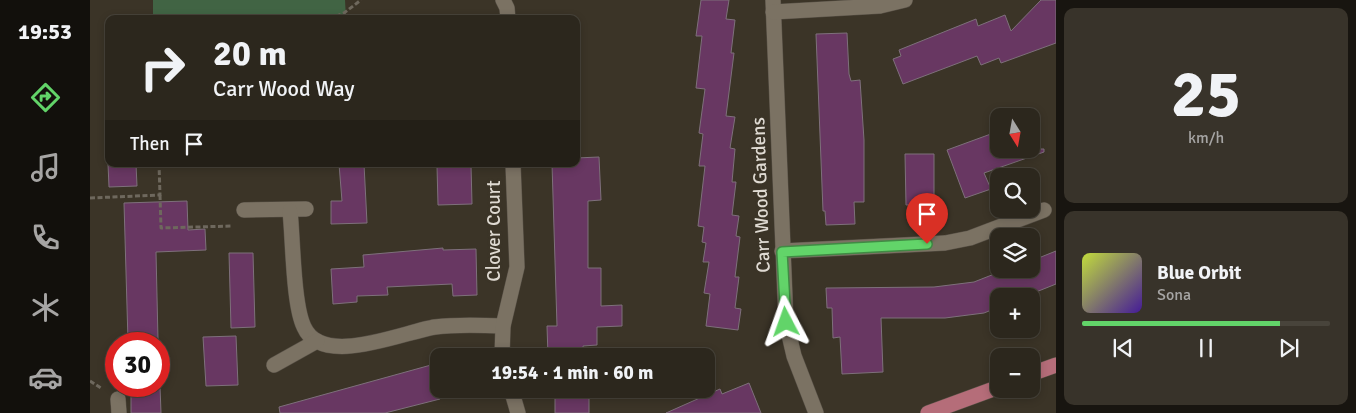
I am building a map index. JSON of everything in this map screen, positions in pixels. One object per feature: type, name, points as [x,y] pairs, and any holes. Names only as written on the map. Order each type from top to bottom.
[{"type":"main road","points":[[1040,371],[1056,365]]},
{"type":"main road","points":[[928,413],[990,389]]},
{"type":"street","points":[[503,0],[508,15]]},
{"type":"street","points":[[773,6],[880,6],[905,0]]},
{"type":"street","name":"Carr Wood Gardens","points":[[773,6],[786,322],[794,356],[816,413]]},
{"type":"street","name":"Clover Court","points":[[502,348],[503,326],[517,267],[513,167]]},
{"type":"street","points":[[244,210],[290,211],[306,209]]},
{"type":"street","points":[[782,252],[945,244],[970,238],[1044,210]]},
{"type":"street","points":[[290,211],[299,311],[304,329],[317,341],[336,347],[358,346],[435,327],[503,326]]},
{"type":"street","points":[[274,365],[317,341]]},
{"type":"street","points":[[514,398],[518,413]]},
{"type":"path","points":[[339,15],[361,0]]},
{"type":"path","points":[[159,167],[161,228],[239,226],[238,210],[244,210]]},
{"type":"path","points":[[90,198],[160,195]]},
{"type":"green space","points":[[153,0],[345,0],[346,15],[153,15]]},
{"type":"building","points":[[701,0],[729,0],[726,19],[735,20],[731,53],[734,53],[726,116],[735,117],[730,148],[735,149],[732,182],[736,182],[732,215],[739,216],[736,236],[740,237],[735,277],[739,277],[735,308],[741,309],[738,330],[706,326],[710,294],[704,293],[709,262],[703,262],[706,243],[702,242],[704,227],[698,226],[705,166],[699,166],[703,134],[699,133],[705,89],[696,88],[702,36],[696,36]]},
{"type":"building","points":[[1041,0],[1056,0],[1056,43],[1001,63],[999,58],[981,65],[977,56],[903,84],[893,59],[901,56],[899,50],[976,19],[978,26],[1005,15],[1011,31]]},
{"type":"building","points":[[847,33],[849,74],[851,81],[860,80],[864,140],[864,202],[854,202],[855,224],[826,225],[825,211],[823,211],[816,34]]},
{"type":"building","points":[[990,134],[990,158],[1027,158],[998,168],[990,168],[990,171],[984,173],[990,189],[965,198],[947,150]]},
{"type":"building","points":[[905,154],[934,154],[934,204],[906,205]]},
{"type":"building","points":[[599,157],[601,200],[588,201],[588,268],[601,268],[601,306],[622,305],[622,326],[597,327],[597,345],[583,346],[583,348],[548,348],[547,326],[557,326],[552,167],[580,167],[580,158]]},
{"type":"building","points":[[108,167],[136,167],[137,186],[109,187]]},
{"type":"building","points":[[339,167],[364,167],[367,223],[331,224],[331,201],[342,201]]},
{"type":"building","points":[[437,167],[471,167],[472,204],[438,205]]},
{"type":"building","points":[[187,201],[188,230],[205,229],[206,250],[156,252],[158,332],[128,332],[124,203]]},
{"type":"building","points":[[443,248],[443,250],[476,249],[477,295],[453,296],[452,284],[387,287],[388,295],[357,296],[357,302],[333,304],[331,269],[364,267],[363,255]]},
{"type":"building","points":[[1056,251],[1056,284],[1040,290],[1040,288],[990,288],[990,311],[984,313],[945,318],[881,318],[883,372],[842,374],[840,337],[833,338],[832,308],[827,308],[826,288],[934,287],[974,282],[990,276],[990,278],[1040,278],[1040,257]]},
{"type":"building","points":[[229,253],[253,253],[255,327],[231,328]]},
{"type":"building","points":[[236,336],[238,385],[206,386],[203,337]]},
{"type":"building","points":[[430,365],[430,398],[440,399],[385,413],[280,413],[279,407]]},
{"type":"building","points":[[749,383],[761,413],[666,413],[700,398],[715,398],[715,391],[720,389],[722,394]]},
{"type":"building","points":[[131,397],[160,397],[161,413],[131,413]]},
{"type":"building","points":[[555,398],[589,398],[589,413],[555,413]]},
{"type":"route","points":[[786,322],[782,252],[927,244]]}]
